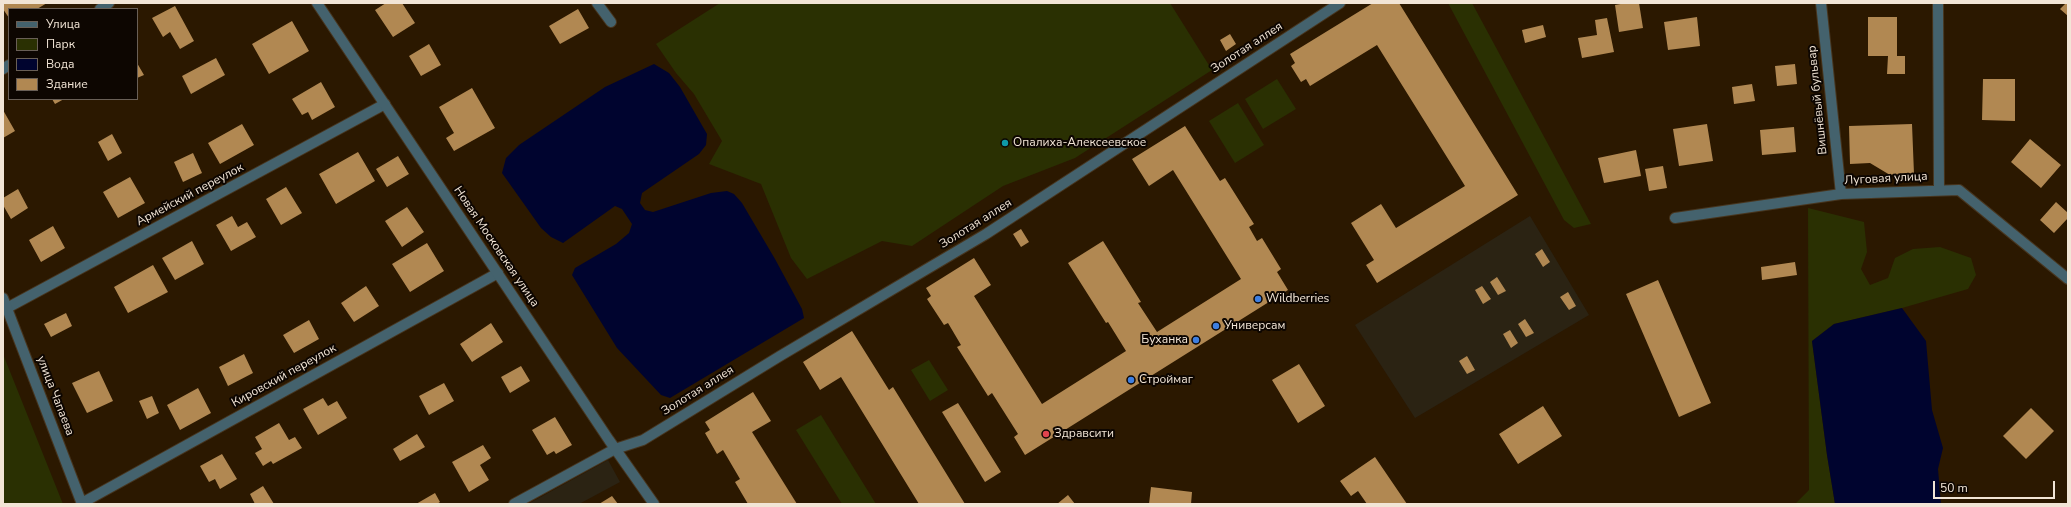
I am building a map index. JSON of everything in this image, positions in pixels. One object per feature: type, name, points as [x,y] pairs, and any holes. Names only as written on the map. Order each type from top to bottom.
[{"type":"street","name":"Новая Московская улица","points":[[318,3],[615,449],[654,504]]},
{"type":"street","points":[[597,3],[611,22]]},
{"type":"street","name":"Золотая аллея","points":[[514,504],[615,449],[643,440],[787,352],[986,234],[1340,3]]},
{"type":"street","name":"Вишнёвый бульвар","points":[[1821,3],[1841,194]]},
{"type":"street","points":[[1938,3],[1938,190]]},
{"type":"street","name":"Армейский переулок","points":[[7,308],[385,104]]},
{"type":"street","name":"Луговая улица","points":[[1675,218],[1841,194],[1959,190],[1967,194],[2068,279]]},
{"type":"street","name":"Кировский переулок","points":[[82,503],[498,273]]},
{"type":"street","name":"улица Чапаева","points":[[3,298],[82,503]]},
{"type":"shaded area","points":[[1530,216],[1589,315],[1415,418],[1355,325]]},
{"type":"shaded area","points":[[608,460],[620,482],[579,504],[528,504]]},
{"type":"green space","points":[[720,3],[1170,3],[1212,70],[1075,158],[1003,186],[912,246],[882,241],[807,279],[791,258],[761,184],[709,164],[722,141],[694,94],[676,73],[656,44]]},
{"type":"green space","points":[[1448,3],[1472,3],[1591,224],[1574,228],[1564,220]]},
{"type":"green space","points":[[1277,79],[1296,109],[1263,129],[1245,99]]},
{"type":"green space","points":[[1238,103],[1264,145],[1235,163],[1209,121]]},
{"type":"green space","points":[[1808,208],[1864,222],[1867,252],[1861,269],[1870,285],[1888,278],[1895,258],[1913,249],[1940,247],[1971,258],[1976,275],[1968,289],[1902,308],[1834,324],[1812,341],[1835,504],[1795,504],[1809,490]]},
{"type":"green space","points":[[3,354],[63,504],[3,504]]},
{"type":"green space","points":[[929,360],[948,390],[930,401],[911,370]]},
{"type":"green space","points":[[821,415],[876,504],[842,504],[796,430]]},
{"type":"water","points":[[654,64],[669,73],[680,87],[707,134],[706,145],[699,154],[642,193],[640,203],[645,210],[653,212],[711,193],[727,191],[734,194],[742,203],[775,259],[802,309],[804,318],[670,398],[661,395],[617,348],[572,275],[575,268],[616,244],[629,233],[632,224],[622,209],[615,206],[563,243],[551,237],[541,228],[502,173],[506,158],[519,145],[605,87]]},
{"type":"water","points":[[1902,308],[1926,341],[1932,410],[1943,448],[1938,469],[1941,504],[1835,504],[1812,341],[1834,324]]},
{"type":"building","points":[[3,3],[47,3],[39,8],[8,8],[8,16],[3,9]]},
{"type":"building","points":[[386,3],[402,3],[415,23],[393,37],[375,10]]},
{"type":"building","points":[[1373,3],[1399,3],[1518,195],[1377,283],[1366,265],[1374,260],[1351,223],[1381,204],[1396,228],[1465,186],[1377,45],[1310,86],[1306,79],[1301,82],[1291,66],[1295,63],[1290,54]]},
{"type":"building","points":[[1639,3],[1643,28],[1619,32],[1615,5]]},
{"type":"building","points":[[2068,3],[2068,16],[2060,9]]},
{"type":"building","points":[[175,6],[194,41],[180,49],[170,32],[163,37],[152,18]]},
{"type":"building","points":[[578,9],[589,28],[560,44],[549,26]]},
{"type":"building","points":[[1697,17],[1700,46],[1668,50],[1664,22]]},
{"type":"building","points":[[1868,17],[1897,17],[1897,56],[1868,56]]},
{"type":"building","points":[[1607,18],[1614,52],[1582,58],[1578,38],[1597,35],[1595,20]]},
{"type":"building","points":[[292,21],[309,51],[269,74],[252,44]]},
{"type":"building","points":[[1543,25],[1546,37],[1525,43],[1522,30]]},
{"type":"building","points":[[1230,34],[1236,44],[1226,51],[1220,40]]},
{"type":"building","points":[[429,44],[441,65],[421,76],[409,56]]},
{"type":"building","points":[[1888,56],[1905,56],[1905,74],[1887,74]]},
{"type":"building","points":[[216,58],[225,75],[191,94],[182,76]]},
{"type":"building","points":[[1795,64],[1797,84],[1777,86],[1775,66]]},
{"type":"building","points":[[138,65],[144,75],[138,78]]},
{"type":"building","points":[[1983,79],[2015,79],[2015,121],[1982,120]]},
{"type":"building","points":[[321,82],[335,107],[312,120],[308,112],[302,115],[292,99]]},
{"type":"building","points":[[1752,84],[1755,101],[1734,104],[1732,87]]},
{"type":"building","points":[[472,88],[495,128],[454,151],[446,138],[454,133],[439,107]]},
{"type":"building","points":[[53,100],[62,100],[55,104]]},
{"type":"building","points":[[3,110],[15,131],[3,138]]},
{"type":"building","points":[[242,124],[254,145],[220,164],[208,143]]},
{"type":"building","points":[[1707,124],[1713,161],[1679,166],[1673,129]]},
{"type":"building","points":[[1912,124],[1914,174],[1890,175],[1870,163],[1850,164],[1849,126]]},
{"type":"building","points":[[1185,126],[1220,181],[1225,178],[1254,224],[1249,227],[1257,241],[1262,238],[1281,269],[1277,272],[1288,290],[1025,455],[1014,437],[1018,434],[992,393],[988,396],[957,347],[961,345],[948,323],[944,325],[927,299],[931,296],[926,288],[974,258],[991,285],[974,296],[1042,404],[1126,351],[1108,322],[1106,323],[1068,263],[1103,241],[1141,302],[1138,303],[1157,332],[1241,279],[1173,170],[1149,186],[1132,159]]},
{"type":"building","points":[[1794,127],[1796,152],[1762,155],[1760,130]]},
{"type":"building","points":[[112,134],[122,153],[108,161],[98,142]]},
{"type":"building","points":[[2030,139],[2061,165],[2041,188],[2011,162]]},
{"type":"building","points":[[1636,150],[1641,176],[1604,183],[1598,158]]},
{"type":"building","points":[[358,152],[375,181],[336,204],[319,174]]},
{"type":"building","points":[[193,153],[202,173],[183,182],[174,162]]},
{"type":"building","points":[[398,156],[409,174],[387,187],[376,169]]},
{"type":"building","points":[[1663,166],[1667,188],[1649,191],[1645,169]]},
{"type":"building","points":[[130,177],[145,203],[118,218],[103,192]]},
{"type":"building","points":[[286,187],[302,213],[281,225],[266,199]]},
{"type":"building","points":[[18,189],[28,208],[11,219],[3,205],[3,198]]},
{"type":"building","points":[[2056,202],[2068,213],[2068,218],[2054,233],[2040,220]]},
{"type":"building","points":[[407,207],[424,232],[402,247],[385,221]]},
{"type":"building","points":[[232,216],[238,227],[247,222],[256,237],[231,251],[216,225]]},
{"type":"building","points":[[53,226],[65,248],[41,262],[29,240]]},
{"type":"building","points":[[1021,229],[1029,242],[1021,247],[1013,234]]},
{"type":"building","points":[[192,241],[204,264],[175,280],[162,258]]},
{"type":"building","points":[[427,243],[444,271],[410,292],[392,264]]},
{"type":"building","points":[[1542,249],[1550,262],[1543,267],[1535,254]]},
{"type":"building","points":[[1795,262],[1797,275],[1762,280],[1761,267]]},
{"type":"building","points":[[153,265],[168,292],[128,313],[114,287]]},
{"type":"building","points":[[1497,277],[1506,291],[1498,295],[1490,282]]},
{"type":"building","points":[[1658,280],[1711,403],[1679,417],[1626,294]]},
{"type":"building","points":[[366,286],[379,306],[354,322],[341,303]]},
{"type":"building","points":[[1482,286],[1491,299],[1483,304],[1475,290]]},
{"type":"building","points":[[1568,292],[1576,306],[1569,310],[1560,297]]},
{"type":"building","points":[[66,313],[72,326],[51,337],[44,324]]},
{"type":"building","points":[[1525,319],[1534,333],[1526,337],[1518,324]]},
{"type":"building","points":[[309,320],[319,339],[294,353],[283,335]]},
{"type":"building","points":[[491,323],[503,342],[472,362],[460,344]]},
{"type":"building","points":[[1510,330],[1518,343],[1511,348],[1503,334]]},
{"type":"building","points":[[852,331],[889,390],[893,387],[965,504],[919,504],[841,377],[820,390],[803,362]]},
{"type":"building","points":[[244,354],[253,373],[228,386],[219,367]]},
{"type":"building","points":[[1467,356],[1475,370],[1467,374],[1459,361]]},
{"type":"building","points":[[1299,364],[1325,406],[1298,423],[1272,380]]},
{"type":"building","points":[[521,366],[530,381],[510,393],[501,377]]},
{"type":"building","points":[[99,371],[113,401],[87,413],[72,383]]},
{"type":"building","points":[[444,383],[454,401],[429,415],[419,396]]},
{"type":"building","points":[[198,388],[211,413],[180,430],[167,405]]},
{"type":"building","points":[[753,392],[771,421],[752,432],[797,504],[748,504],[735,482],[740,479],[723,450],[717,454],[705,433],[710,430],[705,422]]},
{"type":"building","points":[[152,396],[159,413],[147,419],[139,401]]},
{"type":"building","points":[[323,398],[328,406],[337,401],[347,418],[318,435],[303,409]]},
{"type":"building","points":[[958,403],[1001,472],[985,482],[942,412]]},
{"type":"building","points":[[1543,406],[1562,436],[1518,464],[1499,434]]},
{"type":"building","points":[[2031,408],[2054,431],[2026,459],[2003,436]]},
{"type":"building","points":[[555,417],[572,445],[556,454],[554,451],[547,455],[532,430]]},
{"type":"building","points":[[279,423],[289,440],[295,437],[302,448],[273,464],[271,461],[263,466],[255,453],[262,449],[255,437]]},
{"type":"building","points":[[417,434],[425,447],[400,461],[393,449]]},
{"type":"building","points":[[483,445],[491,458],[480,465],[489,480],[469,492],[452,462]]},
{"type":"building","points":[[222,454],[237,479],[220,489],[215,479],[209,482],[200,466]]},
{"type":"building","points":[[1375,457],[1407,504],[1367,504],[1358,491],[1351,496],[1340,481]]},
{"type":"building","points":[[263,486],[274,504],[255,504],[250,494]]},
{"type":"building","points":[[1151,487],[1192,492],[1191,504],[1149,504]]},
{"type":"building","points":[[435,493],[440,502],[437,504],[416,504]]},
{"type":"building","points":[[1068,495],[1075,504],[1057,504]]},
{"type":"building","points":[[612,496],[618,504],[599,504]]},
{"type":"place","name":"Опалиха-Алексеевское","points":[[1005,143]]},
{"type":"place","name":"Wildberries","points":[[1258,299]]},
{"type":"place","name":"Универсам","points":[[1216,326]]},
{"type":"place","name":"Буханка","points":[[1196,340]]},
{"type":"place","name":"Строймаг","points":[[1131,380]]},
{"type":"place","name":"Здравсити","points":[[1046,434]]}]
